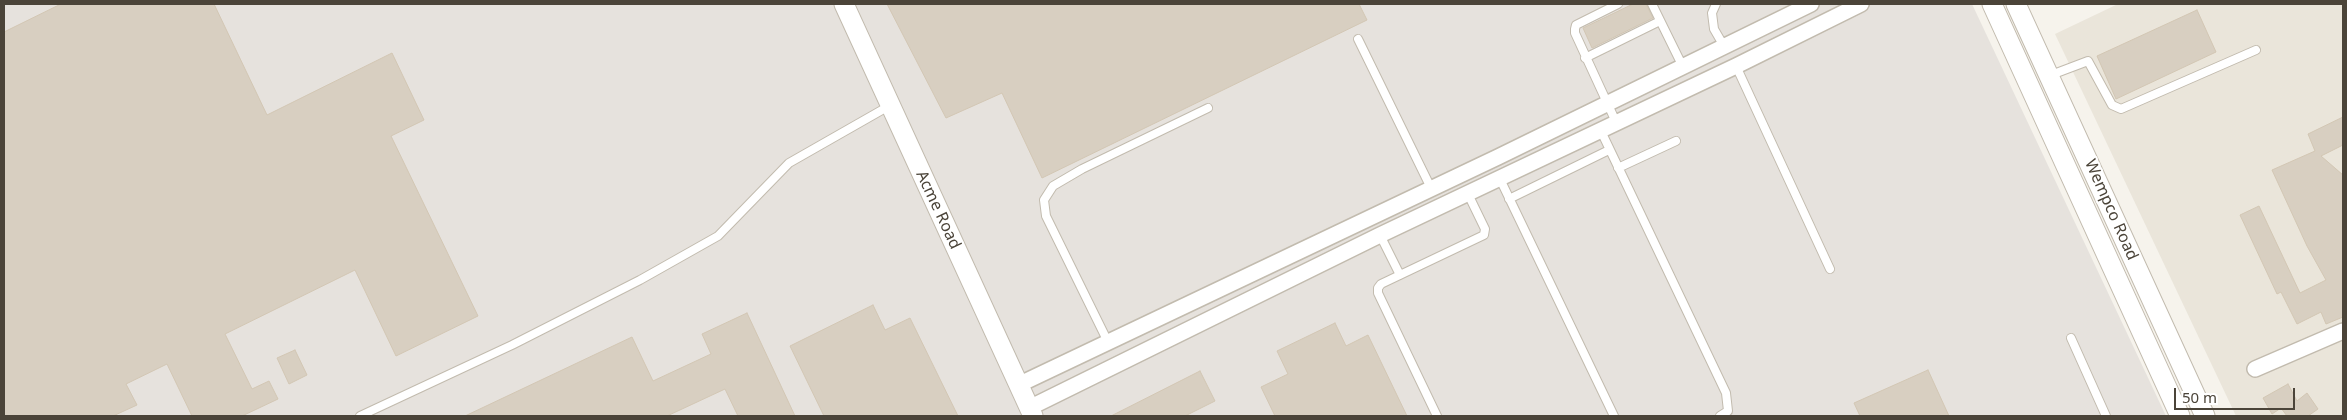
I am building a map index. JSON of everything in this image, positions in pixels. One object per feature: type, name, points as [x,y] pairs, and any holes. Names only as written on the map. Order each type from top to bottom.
[{"type":"street","name":"Acme Road","points":[[844,4],[1031,412]]},
{"type":"street","points":[[1018,384],[1725,48],[1811,4]]},
{"type":"street","points":[[1031,412],[1220,314],[1380,235],[1736,66],[1861,4]]},
{"type":"street","name":"Wempco Road","points":[[1992,4],[2180,416]]},
{"type":"street","name":"Wempco Road","points":[[2016,4],[2050,75],[2203,416]]},
{"type":"street","points":[[1209,293],[1220,314]]},
{"type":"street","points":[[2255,368],[2343,332]]},
{"type":"lane","points":[[1616,122],[1575,34],[1576,25],[1618,4]]},
{"type":"lane","points":[[1652,4],[1683,67]]},
{"type":"lane","points":[[1716,4],[1712,13],[1714,29],[1725,48]]},
{"type":"lane","points":[[1586,58],[1660,21]]},
{"type":"lane","points":[[1358,39],[1431,188]]},
{"type":"lane","points":[[2050,75],[2088,61],[2112,105],[2121,109],[2256,50]]},
{"type":"lane","points":[[1736,66],[1830,269]]},
{"type":"lane","points":[[360,416],[529,336],[640,280],[718,236],[789,163],[890,105]]},
{"type":"lane","points":[[1108,342],[1046,216],[1044,200],[1053,186],[1082,169],[1208,108]]},
{"type":"lane","points":[[1600,129],[1726,393],[1728,411],[1720,416]]},
{"type":"lane","points":[[1618,168],[1676,141]]},
{"type":"lane","points":[[1509,199],[1609,150]]},
{"type":"lane","points":[[1500,179],[1614,416]]},
{"type":"lane","points":[[1437,416],[1378,293],[1381,284],[1484,235],[1485,229],[1468,194]]},
{"type":"lane","points":[[1380,235],[1400,275]]},
{"type":"lane","points":[[2071,338],[2106,416]]},
{"type":"shaded area","points":[[4,4],[1972,4],[2166,416],[4,416]]},
{"type":"shaded area","points":[[2118,4],[2343,4],[2343,416],[2236,416],[2055,34]]},
{"type":"building","points":[[61,4],[214,4],[267,115],[392,53],[424,120],[391,136],[478,316],[396,356],[355,270],[225,334],[252,389],[269,381],[278,399],[242,416],[192,416],[167,364],[126,384],[137,405],[113,416],[4,416],[4,32]]},
{"type":"building","points":[[887,4],[1359,4],[1367,20],[1042,178],[1002,93],[946,118]]},
{"type":"building","points":[[1633,4],[1646,4],[1653,18],[1592,48],[1583,28]]},
{"type":"building","points":[[2197,10],[2216,52],[2116,99],[2097,56]]},
{"type":"building","points":[[2343,117],[2343,145],[2321,156],[2343,175],[2343,317],[2326,324],[2321,312],[2297,324],[2281,292],[2277,294],[2240,215],[2259,206],[2300,293],[2326,280],[2307,246],[2272,170],[2315,151],[2308,134]]},
{"type":"building","points":[[873,305],[885,330],[910,318],[958,416],[824,416],[790,346]]},
{"type":"building","points":[[747,313],[795,416],[738,416],[725,389],[667,416],[465,416],[632,337],[653,381],[711,354],[702,334]]},
{"type":"building","points":[[1335,323],[1346,346],[1368,335],[1407,416],[1275,416],[1261,387],[1288,374],[1277,351]]},
{"type":"building","points":[[295,350],[307,375],[289,384],[277,358]]},
{"type":"building","points":[[1928,370],[1949,416],[1860,416],[1854,403]]},
{"type":"building","points":[[1200,371],[1215,401],[1185,416],[1111,416]]},
{"type":"building","points":[[2288,384],[2297,401],[2307,393],[2318,409],[2308,416],[2287,416],[2281,408],[2272,414],[2263,398]]}]
